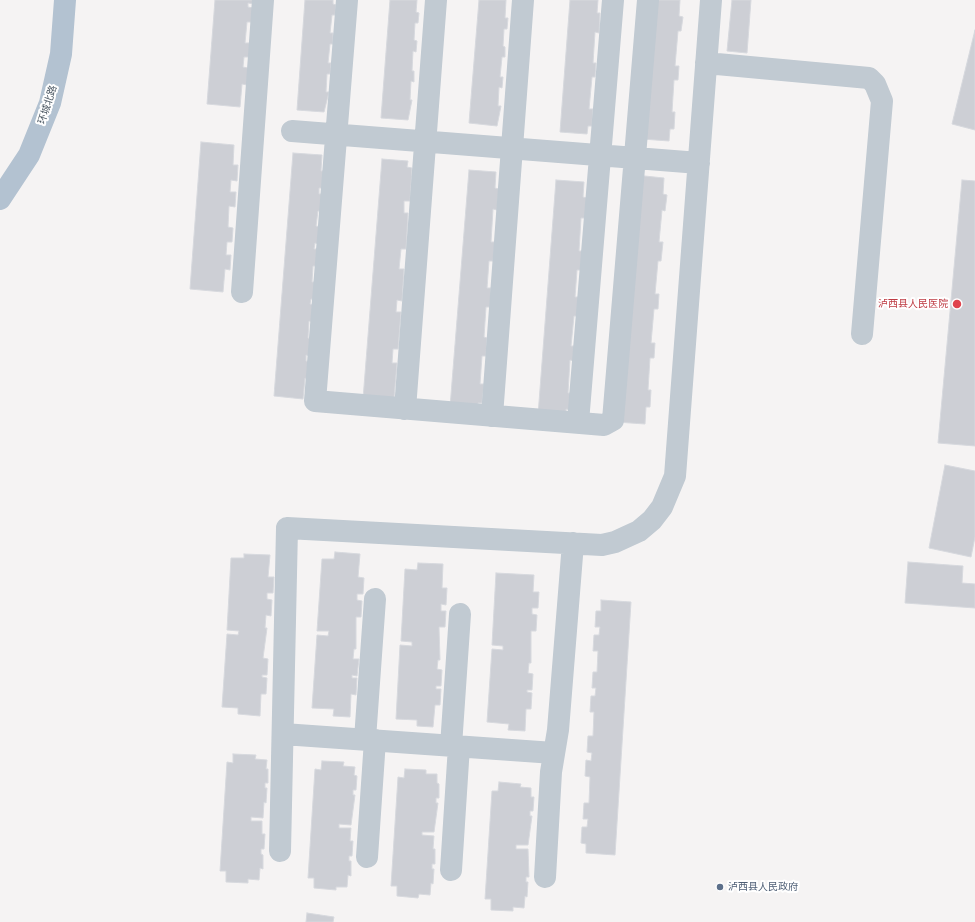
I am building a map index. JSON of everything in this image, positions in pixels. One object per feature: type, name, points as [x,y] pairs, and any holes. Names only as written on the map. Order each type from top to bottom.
[{"type":"main road","name":"环城北路","points":[[0,199],[28,155],[50,103],[61,54],[65,0]]},
{"type":"street","points":[[242,292],[263,0]]},
{"type":"street","points":[[347,0],[315,401],[604,425],[613,420],[648,0]]},
{"type":"street","points":[[405,409],[436,0]]},
{"type":"street","points":[[492,416],[524,0]]},
{"type":"street","points":[[578,422],[613,0]]},
{"type":"street","points":[[280,852],[287,528],[602,545],[621,540],[639,531],[652,520],[662,507],[675,476],[711,0]]},
{"type":"street","points":[[706,63],[869,78],[875,84],[882,101],[862,334]]},
{"type":"street","points":[[292,132],[699,163]]},
{"type":"street","points":[[545,877],[550,772],[558,730],[573,543]]},
{"type":"street","points":[[367,857],[375,599]]},
{"type":"street","points":[[451,870],[460,614]]},
{"type":"street","points":[[282,734],[554,752]]},
{"type":"building","points":[[215,0],[254,0],[254,4],[248,3],[248,7],[253,8],[252,22],[247,22],[245,43],[250,43],[249,57],[244,57],[243,67],[248,68],[247,85],[242,84],[240,107],[207,104]]},
{"type":"building","points":[[305,0],[333,0],[333,4],[336,5],[335,15],[332,15],[330,33],[333,33],[333,44],[330,44],[328,63],[331,63],[330,74],[327,74],[326,92],[329,92],[324,112],[297,110]]},
{"type":"building","points":[[390,0],[417,0],[416,12],[419,13],[418,23],[415,23],[414,40],[417,41],[416,52],[413,51],[412,71],[414,71],[414,82],[411,81],[410,100],[412,100],[408,120],[381,118]]},
{"type":"building","points":[[479,0],[506,0],[505,18],[508,18],[507,29],[504,29],[503,46],[505,47],[505,57],[502,57],[500,77],[503,77],[502,88],[499,87],[498,106],[501,106],[497,126],[469,123]]},
{"type":"building","points":[[570,0],[598,0],[597,13],[600,13],[599,33],[595,32],[593,63],[596,63],[595,77],[592,77],[589,109],[593,109],[592,126],[588,126],[587,134],[560,132]]},
{"type":"building","points":[[653,0],[680,0],[679,16],[683,17],[681,31],[678,31],[675,66],[679,66],[678,80],[674,80],[672,112],[675,112],[674,129],[670,129],[669,141],[642,139]]},
{"type":"building","points":[[732,0],[751,0],[747,53],[727,51]]},
{"type":"building","points":[[975,30],[975,130],[952,124]]},
{"type":"building","points":[[201,142],[234,145],[233,165],[238,165],[237,181],[231,180],[230,192],[236,192],[235,207],[229,206],[228,227],[233,228],[232,242],[227,242],[226,255],[231,255],[230,270],[225,269],[223,292],[190,289]]},
{"type":"building","points":[[293,153],[322,155],[321,171],[325,171],[323,188],[319,188],[319,194],[323,194],[322,211],[318,211],[316,226],[321,227],[319,244],[315,243],[314,249],[319,249],[318,266],[313,266],[312,282],[316,282],[315,299],[311,299],[310,304],[315,305],[314,322],[309,321],[308,338],[312,339],[311,356],[306,355],[306,361],[310,362],[309,379],[305,378],[303,399],[274,396]]},
{"type":"building","points":[[382,159],[408,161],[407,167],[412,168],[410,201],[404,201],[404,213],[408,213],[406,249],[401,249],[399,269],[404,269],[402,301],[397,300],[396,312],[401,312],[398,349],[393,349],[392,363],[397,363],[394,398],[363,399]]},
{"type":"building","points":[[469,170],[496,172],[495,188],[499,189],[497,210],[493,209],[491,242],[495,242],[493,261],[489,261],[487,288],[491,288],[490,307],[486,307],[484,337],[487,338],[486,356],[482,356],[480,384],[484,384],[482,403],[478,403],[478,409],[450,407]]},
{"type":"building","points":[[635,175],[664,178],[663,194],[667,195],[665,211],[662,210],[659,242],[663,242],[661,261],[658,261],[655,294],[659,294],[658,309],[654,309],[651,343],[655,343],[654,358],[650,358],[648,390],[651,390],[650,407],[646,407],[645,424],[616,422]]},
{"type":"building","points":[[556,180],[584,182],[583,197],[587,198],[585,218],[581,218],[579,251],[583,251],[581,270],[577,270],[575,297],[579,297],[578,316],[574,316],[571,346],[575,346],[574,361],[570,360],[568,393],[571,393],[570,410],[566,409],[566,418],[538,415]]},
{"type":"building","points":[[962,180],[975,181],[975,446],[938,443]]},
{"type":"building","points":[[945,465],[975,471],[975,537],[971,557],[929,548]]},
{"type":"building","points":[[335,552],[360,554],[358,577],[364,578],[363,594],[357,594],[357,600],[362,601],[361,617],[356,617],[356,649],[354,649],[353,659],[359,659],[357,676],[352,675],[352,678],[357,678],[356,695],[351,694],[350,717],[333,716],[334,709],[312,708],[317,635],[328,636],[329,631],[317,631],[322,559],[334,559]]},
{"type":"building","points":[[244,554],[270,555],[268,577],[274,577],[273,593],[267,593],[267,599],[272,600],[271,616],[266,615],[265,628],[267,628],[263,658],[268,659],[267,675],[262,675],[262,677],[267,678],[266,694],[261,694],[260,716],[238,714],[238,708],[222,707],[227,634],[238,635],[239,631],[227,630],[231,558],[244,558]]},
{"type":"building","points":[[908,562],[963,566],[962,583],[975,584],[975,608],[905,603]]},
{"type":"building","points":[[418,563],[443,564],[442,588],[447,588],[446,605],[441,604],[441,611],[446,611],[445,627],[439,627],[440,660],[438,660],[437,669],[442,670],[441,686],[436,686],[436,689],[441,689],[440,705],[435,705],[433,727],[417,726],[417,720],[396,719],[400,645],[412,646],[412,642],[401,641],[405,569],[417,570]]},
{"type":"building","points":[[496,573],[534,575],[533,592],[539,592],[538,608],[532,608],[532,614],[537,615],[536,631],[531,631],[531,663],[529,663],[528,673],[533,674],[532,690],[527,690],[527,692],[532,693],[531,709],[526,709],[525,731],[508,730],[509,724],[487,722],[492,649],[503,650],[503,646],[492,645]]},
{"type":"building","points":[[601,600],[631,602],[615,855],[586,853],[586,844],[581,843],[582,827],[587,827],[588,819],[583,819],[584,803],[589,803],[590,777],[585,776],[586,760],[591,761],[592,753],[587,752],[588,736],[593,736],[594,712],[590,712],[591,696],[595,696],[596,688],[592,688],[593,672],[597,672],[598,651],[593,651],[594,635],[599,635],[600,627],[595,627],[596,611],[601,611]]},
{"type":"building","points":[[233,754],[256,755],[255,759],[267,760],[266,769],[268,769],[268,783],[265,783],[265,788],[267,788],[263,818],[251,817],[251,821],[262,821],[262,834],[265,834],[264,849],[261,849],[261,854],[263,855],[263,869],[260,868],[259,880],[248,879],[248,883],[226,882],[226,871],[220,871],[227,762],[233,763]]},
{"type":"building","points":[[322,761],[344,762],[343,766],[355,767],[354,775],[357,776],[356,790],[353,790],[353,795],[355,795],[351,825],[339,824],[339,828],[351,828],[350,841],[353,841],[352,856],[349,856],[349,861],[351,861],[351,876],[348,875],[347,887],[336,887],[336,890],[314,888],[314,878],[308,878],[315,769],[321,770]]},
{"type":"building","points":[[405,769],[426,770],[426,774],[437,774],[437,783],[439,784],[439,798],[436,798],[436,803],[438,803],[434,832],[422,832],[422,835],[434,836],[433,849],[435,849],[435,864],[432,864],[432,869],[434,869],[433,884],[431,883],[430,895],[419,894],[418,898],[397,896],[397,886],[391,886],[398,777],[404,778]]},
{"type":"building","points":[[499,782],[521,784],[520,787],[531,788],[531,797],[534,797],[533,811],[530,811],[530,816],[532,816],[528,845],[516,845],[516,849],[528,849],[529,877],[526,877],[526,882],[528,882],[527,897],[525,896],[524,908],[513,907],[513,911],[491,910],[491,899],[485,899],[492,791],[498,791]]},
{"type":"building","points":[[307,913],[334,917],[333,922],[306,922]]},
{"type":"place","name":"泸西县人民医院","points":[[957,304]]},
{"type":"place","name":"泸西县人民政府","points":[[720,887]]}]
